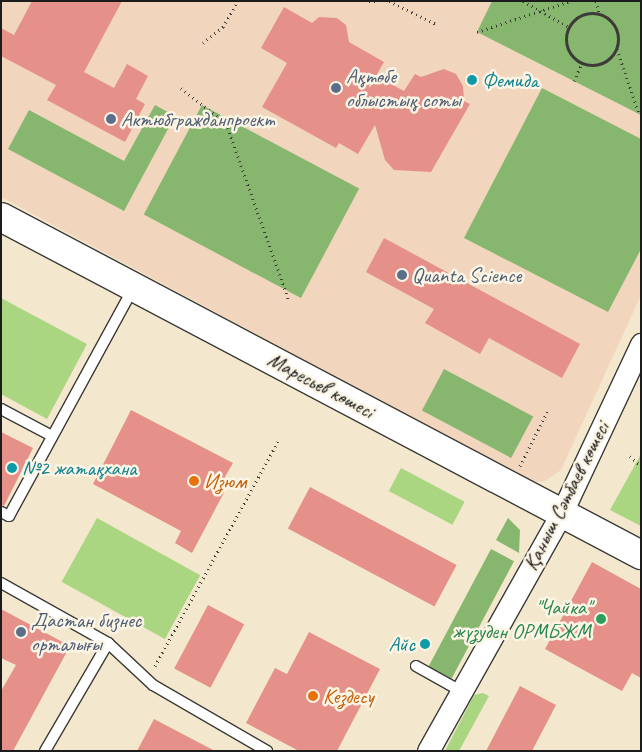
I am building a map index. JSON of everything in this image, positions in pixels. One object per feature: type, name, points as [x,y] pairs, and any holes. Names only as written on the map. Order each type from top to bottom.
[{"type":"street","name":"Маресьев көшесі","points":[[1,217],[641,555]]},
{"type":"street","name":"Қаныш Сәтбаев көшесі","points":[[428,751],[562,512],[641,344]]},
{"type":"lane","points":[[1,512],[9,516],[135,287]]},
{"type":"lane","points":[[1,409],[52,436]]},
{"type":"lane","points":[[1,583],[108,643],[147,680],[267,751]]},
{"type":"lane","points":[[44,751],[108,643]]},
{"type":"lane","points":[[416,666],[461,691]]},
{"type":"path","points":[[203,43],[224,27],[238,1]]},
{"type":"path","points":[[369,1],[377,1]]},
{"type":"path","points":[[389,1],[436,24]]},
{"type":"path","points":[[523,1],[569,27]]},
{"type":"path","points":[[477,32],[570,1]]},
{"type":"path","points":[[596,1],[599,13],[613,23],[617,48],[639,114]]},
{"type":"path","points":[[582,62],[567,44],[569,27],[581,15],[599,13]]},
{"type":"path","points":[[582,62],[606,61],[617,48]]},
{"type":"path","points":[[574,81],[582,62]]},
{"type":"path","points":[[181,88],[226,123],[289,301]]},
{"type":"path","points":[[518,469],[548,410]]},
{"type":"path","points":[[147,680],[278,441]]},
{"type":"path","points":[[630,456],[641,466]]},
{"type":"shaded area","points":[[1,1],[641,1],[641,295],[561,470],[545,481],[532,482],[1,197]]},
{"type":"green space","points":[[492,1],[641,1],[641,115],[477,32]]},
{"type":"green space","points":[[542,88],[641,139],[641,249],[608,312],[464,238]]},
{"type":"green space","points":[[155,105],[175,116],[124,211],[8,149],[29,110],[124,161]]},
{"type":"green space","points":[[202,105],[359,189],[301,298],[144,214]]},
{"type":"green space","points":[[1,298],[87,344],[47,419],[1,394]]},
{"type":"green space","points":[[444,369],[533,416],[511,458],[422,410]]},
{"type":"green space","points":[[641,454],[641,526],[610,510]]},
{"type":"green space","points":[[401,468],[465,502],[452,525],[389,491]]},
{"type":"green space","points":[[97,518],[200,575],[165,639],[62,582]]},
{"type":"green space","points":[[508,518],[520,530],[519,553],[496,540]]},
{"type":"green space","points":[[491,549],[514,561],[451,680],[428,668]]},
{"type":"green space","points":[[483,693],[489,696],[459,751],[445,751],[474,695]]},
{"type":"building","points":[[32,1],[122,1],[84,72],[114,88],[127,64],[148,76],[136,99],[145,104],[125,142],[47,100],[56,85],[1,56],[1,28],[14,35]]},
{"type":"building","name":"Ақтөбе облыстық соты","points":[[284,7],[312,23],[319,17],[337,18],[346,25],[349,42],[384,62],[376,76],[404,91],[415,74],[421,77],[444,69],[456,74],[463,86],[464,101],[470,104],[431,172],[394,170],[385,160],[375,125],[358,154],[339,143],[336,148],[262,107],[287,63],[261,48]]},
{"type":"building","points":[[384,238],[580,344],[562,378],[489,338],[480,354],[425,323],[434,309],[366,272]]},
{"type":"building","name":"Изюм","points":[[131,410],[233,463],[222,482],[228,485],[192,553],[175,543],[181,531],[93,484]]},
{"type":"building","name":"№2 жатақхана","points":[[1,432],[33,448],[4,506],[1,505]]},
{"type":"building","points":[[310,487],[457,565],[435,606],[288,528]]},
{"type":"building","name":"\"Чайка\" жүзуден ОРМБЖМ","points":[[592,562],[641,589],[641,678],[632,673],[622,691],[545,649]]},
{"type":"building","points":[[208,605],[244,624],[210,688],[174,669]]},
{"type":"building","points":[[1,609],[70,646],[13,751],[1,751],[1,691],[16,665],[1,658]]},
{"type":"building","name":"Кездесу","points":[[309,632],[380,669],[337,751],[299,751],[246,723],[275,668],[287,674]]},
{"type":"building","points":[[520,686],[556,705],[532,751],[486,751]]},
{"type":"building","points":[[154,719],[215,751],[137,751]]},
{"type":"place","name":"Фемида","points":[[472,80]]},
{"type":"place","name":"Ақтөбе облыстық соты","points":[[336,88]]},
{"type":"place","name":"Актюбгражданпроект","points":[[111,119]]},
{"type":"place","name":"Quanta Science","points":[[402,275]]},
{"type":"place","name":"№2 жатақхана","points":[[12,468]]},
{"type":"place","name":"Изюм","points":[[194,481]]},
{"type":"place","name":"\"Чайка\" жүзуден ОРМБЖМ","points":[[601,619]]},
{"type":"place","name":"Дастан бизнес орталығы","points":[[21,632]]},
{"type":"place","name":"Айс","points":[[425,644]]},
{"type":"place","name":"Кездесу","points":[[313,696]]}]
